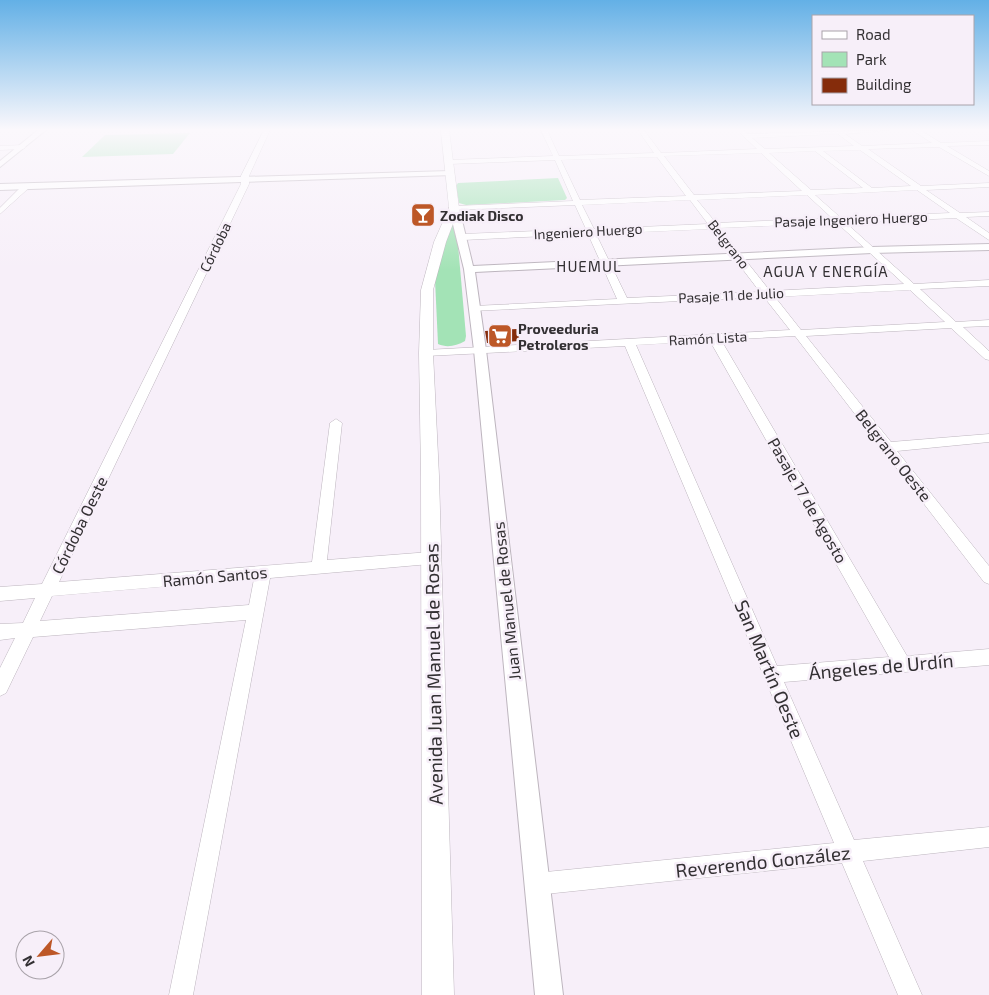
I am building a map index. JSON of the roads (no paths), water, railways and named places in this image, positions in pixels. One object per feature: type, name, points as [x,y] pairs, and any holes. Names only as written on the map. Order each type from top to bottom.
[{"type":"main road","points":[[451,176],[454,208]]},
{"type":"main road","name":"Avenida Juan Manuel de Rosas","points":[[438,995],[430,476],[426,353],[428,290],[431,272],[440,242],[454,208]]},
{"type":"street","points":[[0,187],[293,176]]},
{"type":"street","points":[[565,176],[623,301]]},
{"type":"street","name":"Belgrano","points":[[676,176],[799,333]]},
{"type":"street","points":[[791,176],[989,357]]},
{"type":"street","points":[[852,176],[870,190]]},
{"type":"street","points":[[903,176],[989,237]]},
{"type":"street","name":"Córdoba","points":[[158,362],[245,184],[245,179]]},
{"type":"street","points":[[454,208],[989,185]]},
{"type":"street","points":[[0,212],[28,186]]},
{"type":"street","name":"Juan Manuel de Rosas","points":[[454,208],[463,237],[469,269],[480,350],[549,995]]},
{"type":"street","name":"Pasaje Ingeniero Huergo","points":[[714,226],[989,214]]},
{"type":"street","name":"Ingeniero Huergo","points":[[463,237],[714,226]]},
{"type":"street","points":[[469,269],[989,245]]},
{"type":"street","name":"Pasaje 11 de Julio","points":[[474,309],[989,282]]},
{"type":"street","name":"Ramón Lista","points":[[426,353],[989,323]]},
{"type":"street","name":"Belgrano Oeste","points":[[799,333],[989,577]]},
{"type":"street","name":"Pasaje 17 de Agosto","points":[[714,338],[902,663]]},
{"type":"street","name":"San Martín Oeste","points":[[629,342],[910,995]]},
{"type":"street","name":"Córdoba Oeste","points":[[0,687],[158,362]]},
{"type":"street","points":[[319,567],[336,423]]},
{"type":"street","points":[[888,447],[989,438]]},
{"type":"street","name":"Ramón Santos","points":[[0,594],[430,558]]},
{"type":"street","points":[[181,995],[263,572]]},
{"type":"street","points":[[0,632],[255,612]]},
{"type":"street","name":"Ángeles de Urdín","points":[[773,675],[989,657]]},
{"type":"street","name":"Reverendo González","points":[[536,884],[989,837]]},
{"type":"place","name":"Zodiak Disco","points":[[423,215]]},
{"type":"place","name":"Proveeduria Petroleros","points":[[500,336]]},
{"type":"district","name":"HUEMUL","points":[[589,266]]},
{"type":"district","name":"AGUA Y ENERGÍA","points":[[826,271]]}]
